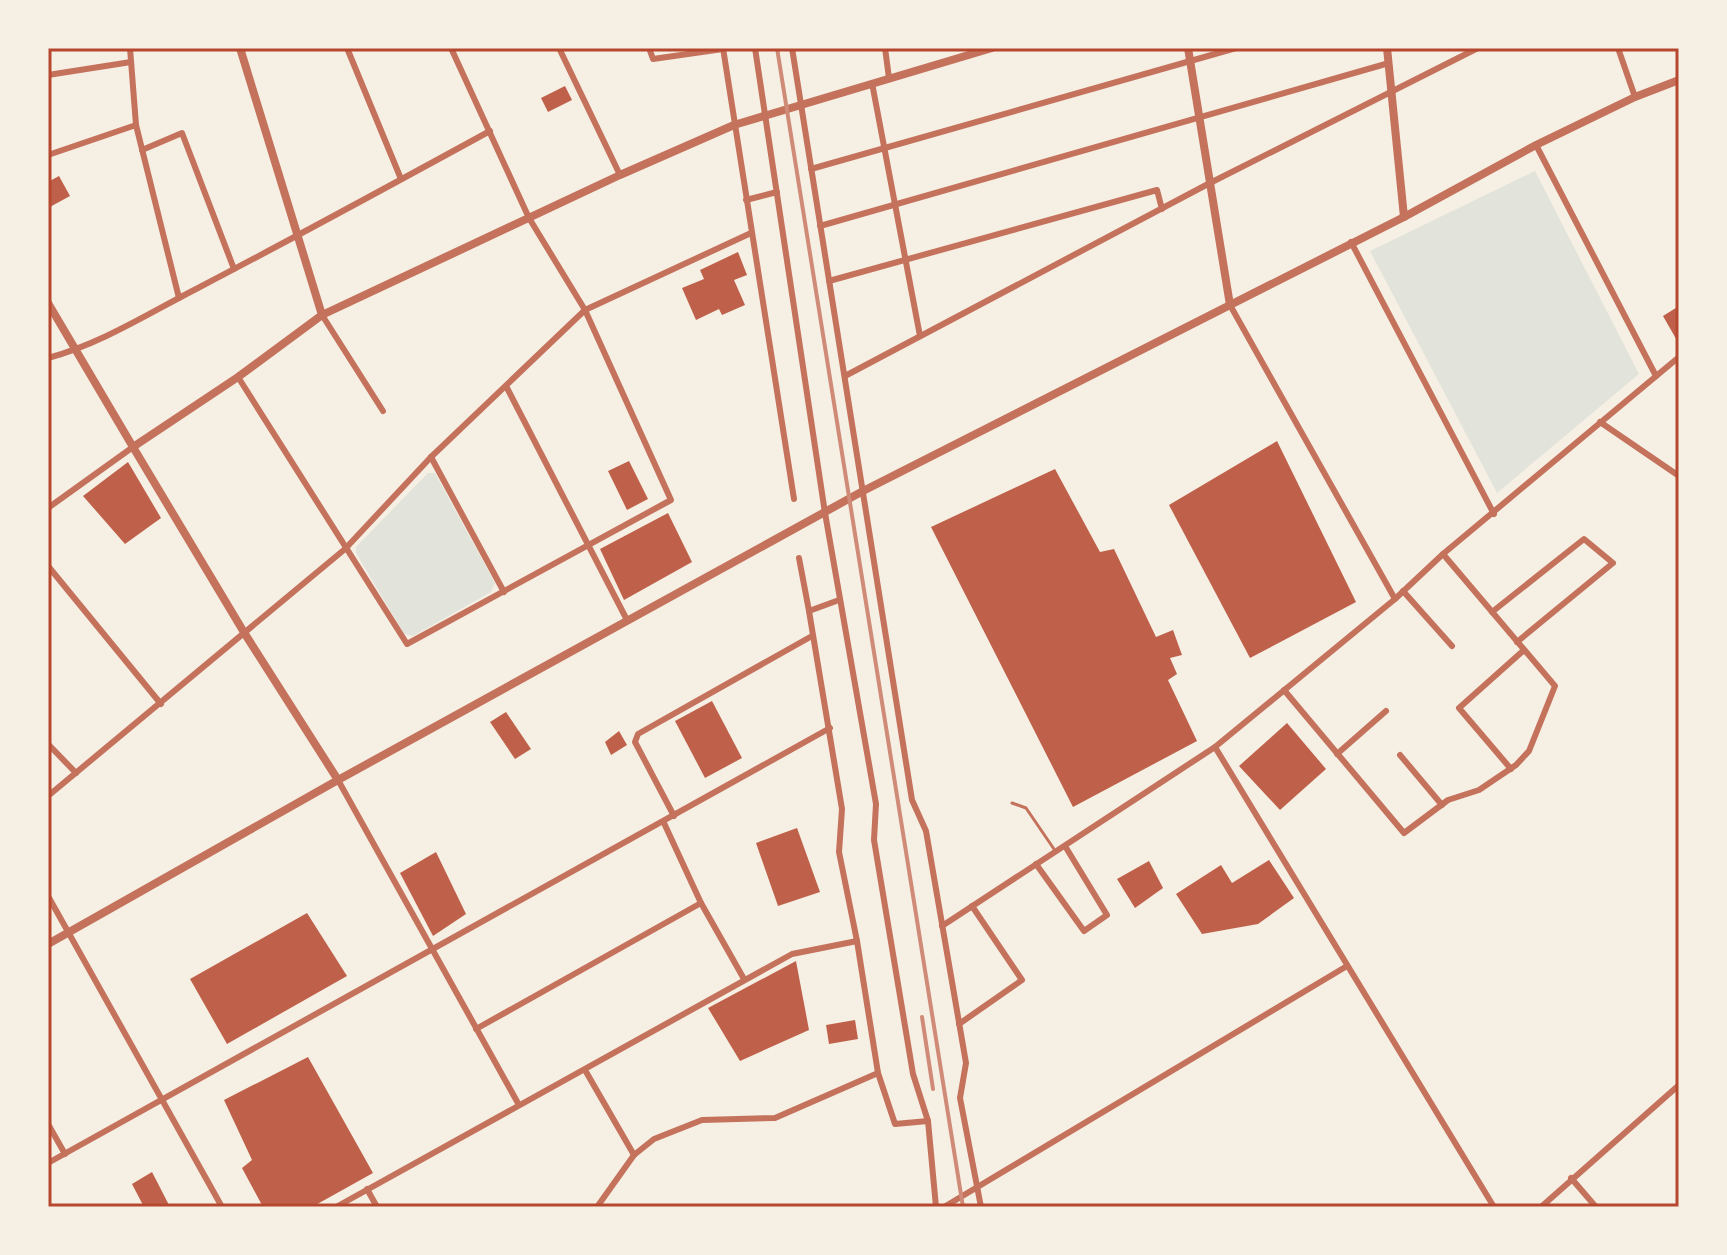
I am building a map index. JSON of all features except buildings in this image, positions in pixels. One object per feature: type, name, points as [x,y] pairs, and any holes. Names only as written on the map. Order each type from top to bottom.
[{"type":"street","points":[[130,48],[136,125],[179,298]]},
{"type":"street","points":[[240,48],[322,315],[383,411]]},
{"type":"street","points":[[347,48],[401,179]]},
{"type":"street","points":[[238,377],[407,644],[671,500],[585,310],[529,218],[451,48]]},
{"type":"street","points":[[559,48],[620,175]]},
{"type":"street","points":[[649,48],[653,59],[724,48],[794,499]]},
{"type":"street","points":[[755,48],[825,513],[876,804],[874,840],[911,1058],[928,1121],[936,1207]]},
{"type":"street","points":[[792,48],[912,800],[926,831],[966,1063],[960,1098],[981,1207]]},
{"type":"street","points":[[885,48],[889,78]]},
{"type":"street","points":[[48,508],[322,315],[734,125],[992,48]]},
{"type":"street","points":[[1188,48],[1230,305],[1395,599]]},
{"type":"street","points":[[811,169],[1236,48]]},
{"type":"street","points":[[1387,48],[1404,217]]},
{"type":"street","points":[[845,376],[1208,184],[1478,48]]},
{"type":"street","points":[[1618,48],[1635,97]]},
{"type":"street","points":[[48,75],[131,62]]},
{"type":"street","points":[[820,226],[1389,63]]},
{"type":"street","points":[[48,944],[338,780],[863,491],[1404,217],[1536,145],[1635,97],[1679,80]]},
{"type":"street","points":[[872,83],[920,336]]},
{"type":"street","points":[[48,155],[136,125]]},
{"type":"street","points":[[48,358],[76,350],[179,298],[490,131]]},
{"type":"street","points":[[142,150],[182,133],[234,269]]},
{"type":"street","points":[[1536,145],[1656,376]]},
{"type":"street","points":[[829,281],[1157,190],[1162,209]]},
{"type":"street","points":[[746,200],[777,192]]},
{"type":"street","points":[[48,796],[345,549],[431,457],[585,310],[751,233]]},
{"type":"street","points":[[1351,242],[1494,514]]},
{"type":"street","points":[[48,303],[245,634],[338,780],[519,1105]]},
{"type":"street","points":[[942,926],[1215,747],[1395,599],[1443,554],[1679,357]]},
{"type":"street","points":[[506,386],[627,620]]},
{"type":"street","points":[[1600,422],[1679,476]]},
{"type":"street","points":[[431,457],[504,592]]},
{"type":"street","points":[[1492,612],[1584,539],[1613,563],[1517,642]]},
{"type":"street","points":[[1284,690],[1404,833],[1442,805],[1479,790],[1511,769],[1529,751],[1555,686],[1443,554]]},
{"type":"street","points":[[799,558],[842,809],[839,852],[878,1073],[895,1124],[928,1121]]},
{"type":"street","points":[[48,566],[161,704]]},
{"type":"street","points":[[1403,591],[1452,646]]},
{"type":"street","points":[[809,611],[839,600]]},
{"type":"street","points":[[674,816],[635,742],[638,734],[812,636]]},
{"type":"street","points":[[1511,769],[1459,708],[1524,650]]},
{"type":"street","points":[[1337,754],[1386,711]]},
{"type":"street","points":[[48,1163],[830,728]]},
{"type":"street","points":[[48,744],[76,773]]},
{"type":"street","points":[[1215,747],[1494,1207]]},
{"type":"street","points":[[1400,755],[1442,805]]},
{"type":"street","points":[[664,823],[701,903],[744,979]]},
{"type":"street","points":[[1036,864],[1084,931],[1107,915],[1065,846]]},
{"type":"street","points":[[48,896],[71,932],[222,1207]]},
{"type":"street","points":[[476,1029],[701,903]]},
{"type":"street","points":[[959,1024],[1022,980],[972,906]]},
{"type":"street","points":[[336,1207],[792,954],[857,941]]},
{"type":"street","points":[[944,1207],[1347,966]]},
{"type":"street","points":[[585,1070],[634,1155]]},
{"type":"street","points":[[597,1207],[634,1155],[654,1139],[702,1120],[775,1118],[878,1073]]},
{"type":"street","points":[[1541,1207],[1679,1085]]},
{"type":"street","points":[[48,1124],[65,1154]]},
{"type":"street","points":[[1571,1178],[1596,1207]]},
{"type":"street","points":[[367,1189],[377,1207]]},
{"type":"lane","points":[[1012,803],[1026,808],[1056,852]]},
{"type":"shaded area","points":[[1535,171],[1639,374],[1497,493],[1370,251]]},
{"type":"shaded area","points":[[428,473],[435,473],[495,583],[491,592],[413,636],[404,634],[356,553],[356,547]]},
{"type":"railway","points":[[777,48],[963,1207]]},
{"type":"railway","points":[[922,1017],[933,1089]]}]
